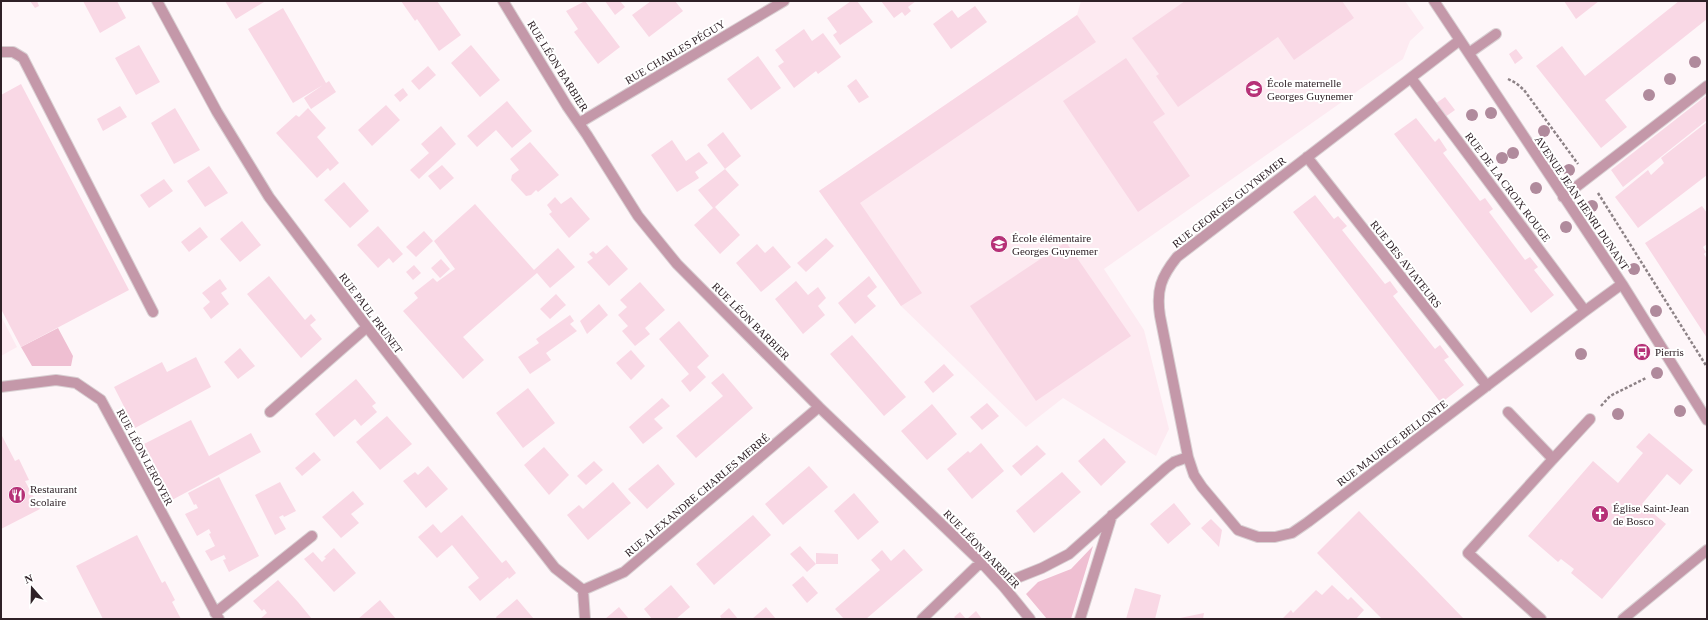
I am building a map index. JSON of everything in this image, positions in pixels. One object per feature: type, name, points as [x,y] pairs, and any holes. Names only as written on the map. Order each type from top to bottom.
[{"type":"street","name":"RUE PAUL PRUNET","points":[[157,1],[217,112],[269,198],[367,327],[555,568],[584,590]]},
{"type":"street","name":"RUE LÉON BARBIER","points":[[503,1],[638,216],[677,264],[819,407],[981,562],[1030,619]]},
{"type":"street","name":"RUE CHARLES PÉGUY","points":[[579,123],[784,1]]},
{"type":"street","name":"AVENUE JEAN HENRI DUNANT","points":[[1434,1],[1622,284],[1707,420]]},
{"type":"street","points":[[1469,53],[1496,34]]},
{"type":"street","name":"RUE GEORGES GUYNEMER","points":[[1188,457],[1158,300],[1160,284],[1167,269],[1177,257],[1460,40]]},
{"type":"street","points":[[1,52],[13,52],[23,58],[153,312]]},
{"type":"street","name":"RUE DE LA CROIX ROUGE","points":[[1411,78],[1585,311]]},
{"type":"street","points":[[1563,196],[1707,86]]},
{"type":"street","name":"RUE DES AVIATEURS","points":[[1307,157],[1487,386]]},
{"type":"street","name":"RUE MAURICE BELLONTE","points":[[1188,457],[1194,475],[1202,488],[1238,530],[1258,537],[1275,537],[1292,533],[1622,284]]},
{"type":"street","points":[[270,412],[367,327]]},
{"type":"street","name":"RUE LÉON LEROYER","points":[[1,386],[56,380],[76,383],[101,400],[217,616]]},
{"type":"street","name":"RUE ALEXANDRE CHARLES MERRÉ","points":[[584,590],[624,572],[819,407]]},
{"type":"street","points":[[1508,412],[1553,459]]},
{"type":"street","points":[[1540,619],[1468,553],[1590,419]]},
{"type":"street","points":[[1004,587],[1012,580],[1042,568],[1069,554],[1174,462],[1188,457]]},
{"type":"street","points":[[1080,619],[1112,515]]},
{"type":"street","points":[[217,616],[312,536]]},
{"type":"street","points":[[1622,619],[1707,550]]},
{"type":"street","points":[[922,619],[981,562]]},
{"type":"street","points":[[584,590],[585,619]]},
{"type":"path","points":[[1502,74],[1508,79],[1516,82],[1524,90],[1582,170]]},
{"type":"path","points":[[1595,189],[1707,366]]},
{"type":"path","points":[[1610,396],[1646,378]]},
{"type":"shaded area","name":"École élémentaire Georges Guynemer","points":[[1081,1],[1405,1],[1424,28],[1410,41],[1403,59],[1104,269],[1144,330],[1169,429],[1156,456],[1063,398],[1026,427],[901,306],[819,191],[1077,15]]},
{"type":"shaded area","points":[[1,316],[17,347],[1,356]]},
{"type":"shaded area","points":[[58,328],[73,356],[71,366],[32,366],[21,347]]},
{"type":"shaded area","points":[[1093,546],[1071,619],[1047,619],[1026,594],[1038,582],[1071,569]]},
{"type":"building","points":[[30,1],[37,1],[39,6],[35,8]]},
{"type":"building","points":[[83,1],[117,1],[126,18],[100,33]]},
{"type":"building","points":[[225,1],[264,1],[264,2],[236,19]]},
{"type":"building","points":[[401,1],[437,1],[461,35],[439,51],[417,19],[415,21]]},
{"type":"building","points":[[585,1],[620,47],[598,64],[574,32],[578,29],[566,11]]},
{"type":"building","points":[[605,1],[620,1],[625,7],[615,15]]},
{"type":"building","points":[[651,1],[675,1],[683,11],[649,37],[632,15]]},
{"type":"building","points":[[851,1],[857,1],[873,22],[840,45],[833,35],[837,32],[827,18]]},
{"type":"building","points":[[881,1],[916,1],[908,7],[911,11],[905,16],[902,12],[894,18]]},
{"type":"building","points":[[1185,1],[1342,1],[1354,18],[1294,60],[1278,37],[1178,107],[1156,76],[1159,74],[1132,38]]},
{"type":"building","points":[[1564,1],[1599,1],[1576,19]]},
{"type":"building","points":[[1679,1],[1707,1],[1707,19],[1605,100],[1627,127],[1601,148],[1536,66],[1562,46],[1585,76]]},
{"type":"building","points":[[975,6],[987,22],[951,49],[933,24],[952,10],[958,18]]},
{"type":"building","points":[[283,8],[326,83],[329,81],[336,92],[311,109],[304,98],[323,85],[293,103],[248,29]]},
{"type":"building","points":[[1077,15],[1096,42],[860,203],[922,293],[901,306],[819,191]]},
{"type":"building","points":[[804,29],[812,41],[823,33],[841,57],[818,74],[816,71],[794,88],[778,66],[784,62],[775,50]]},
{"type":"building","points":[[139,45],[160,82],[136,95],[115,58]]},
{"type":"building","points":[[471,45],[500,80],[480,97],[451,63]]},
{"type":"building","points":[[1516,49],[1523,58],[1515,64],[1509,54]]},
{"type":"building","points":[[758,56],[781,88],[751,110],[727,79]]},
{"type":"building","points":[[1126,58],[1165,114],[1153,122],[1190,176],[1138,212],[1063,101]]},
{"type":"building","points":[[428,66],[436,75],[419,90],[411,81]]},
{"type":"building","points":[[856,79],[869,97],[859,103],[847,86]]},
{"type":"building","points":[[21,84],[129,290],[21,347],[1,309],[1,95]]},
{"type":"building","points":[[403,88],[408,95],[400,102],[394,95]]},
{"type":"building","points":[[1707,95],[1707,120],[1623,187],[1611,170]]},
{"type":"building","points":[[1445,97],[1455,110],[1445,117],[1435,104]]},
{"type":"building","points":[[507,101],[532,131],[512,148],[496,130],[477,147],[467,136]]},
{"type":"building","points":[[386,105],[400,120],[372,146],[358,130]]},
{"type":"building","points":[[120,106],[127,117],[103,131],[97,119]]},
{"type":"building","points":[[175,108],[200,150],[174,164],[151,123]]},
{"type":"building","points":[[308,108],[326,128],[317,137],[339,163],[330,171],[328,168],[317,178],[276,133],[296,115],[299,117]]},
{"type":"building","points":[[1416,118],[1435,142],[1439,138],[1447,150],[1443,153],[1480,201],[1485,198],[1493,209],[1489,212],[1525,260],[1530,257],[1538,267],[1534,270],[1554,295],[1531,313],[1394,134]]},
{"type":"building","points":[[1707,122],[1707,175],[1638,228],[1615,197],[1648,170],[1651,175],[1664,163],[1661,158]]},
{"type":"building","points":[[441,126],[456,144],[419,179],[410,170],[429,153],[421,144]]},
{"type":"building","points":[[723,132],[741,156],[725,169],[707,145]]},
{"type":"building","points":[[672,140],[686,161],[699,152],[708,163],[695,172],[699,178],[677,192],[651,155]]},
{"type":"building","points":[[530,142],[559,175],[538,192],[536,190],[531,195],[526,196],[511,180],[512,175],[519,170],[510,159]]},
{"type":"building","points":[[442,165],[454,178],[440,190],[428,176]]},
{"type":"building","points":[[209,166],[228,193],[205,207],[187,181]]},
{"type":"building","points":[[725,169],[739,185],[715,207],[740,235],[720,254],[694,225],[713,208],[698,190]]},
{"type":"building","points":[[164,179],[173,191],[149,208],[140,195]]},
{"type":"building","points":[[344,182],[369,211],[350,228],[324,200]]},
{"type":"building","points":[[1315,195],[1334,219],[1338,216],[1347,226],[1342,230],[1385,284],[1390,281],[1398,292],[1393,296],[1435,349],[1440,345],[1449,357],[1444,360],[1464,385],[1441,403],[1293,212]]},
{"type":"building","points":[[555,197],[561,204],[571,197],[590,219],[569,238],[549,214],[552,212],[547,205]]},
{"type":"building","points":[[475,204],[534,270],[558,248],[575,267],[550,288],[537,273],[463,337],[484,360],[463,379],[403,311],[418,298],[414,293],[433,278],[437,282],[455,269],[434,241]]},
{"type":"building","points":[[1702,206],[1707,213],[1707,244],[1703,247],[1706,252],[1704,254],[1707,259],[1707,338],[1645,243]]},
{"type":"building","points":[[242,221],[261,245],[240,262],[220,239]]},
{"type":"building","points":[[378,226],[403,254],[393,263],[389,258],[378,268],[357,245]]},
{"type":"building","points":[[200,227],[208,237],[189,252],[181,242]]},
{"type":"building","points":[[424,231],[433,241],[416,257],[406,247]]},
{"type":"building","points":[[826,238],[834,246],[806,272],[797,263]]},
{"type":"building","points":[[1066,242],[1131,336],[1036,401],[970,306]]},
{"type":"building","points":[[757,244],[765,253],[773,246],[791,267],[761,292],[736,263]]},
{"type":"building","points":[[607,245],[628,269],[609,286],[587,262],[593,258],[589,254],[593,251],[596,254]]},
{"type":"building","points":[[441,259],[450,269],[440,278],[431,268]]},
{"type":"building","points":[[414,265],[421,273],[413,280],[406,272]]},
{"type":"building","points":[[269,276],[305,320],[311,314],[316,320],[310,325],[322,339],[301,358],[247,294]]},
{"type":"building","points":[[869,276],[877,287],[867,296],[876,306],[855,324],[838,303]]},
{"type":"building","points":[[220,279],[227,289],[221,293],[229,304],[211,319],[203,308],[210,302],[202,293]]},
{"type":"building","points":[[796,281],[808,295],[818,287],[826,298],[818,306],[825,315],[803,334],[775,299]]},
{"type":"building","points":[[640,282],[665,310],[645,328],[650,334],[635,346],[622,331],[628,326],[618,315],[627,307],[620,300]]},
{"type":"building","points":[[556,294],[566,305],[550,319],[540,309]]},
{"type":"building","points":[[599,304],[608,315],[587,334],[580,321]]},
{"type":"building","points":[[570,315],[574,321],[570,324],[577,331],[546,353],[551,360],[530,374],[518,357],[539,343],[536,339]]},
{"type":"building","points":[[679,321],[709,356],[697,367],[706,377],[690,392],[681,381],[689,374],[659,339]]},
{"type":"building","points":[[852,335],[906,397],[884,416],[830,354]]},
{"type":"building","points":[[240,348],[255,366],[238,379],[224,362]]},
{"type":"building","points":[[631,350],[645,366],[631,380],[616,363]]},
{"type":"building","points":[[196,357],[211,387],[135,428],[114,387],[162,362],[167,372]]},
{"type":"building","points":[[944,364],[954,375],[933,393],[924,382]]},
{"type":"building","points":[[723,373],[753,408],[696,458],[676,436],[723,396],[711,383]]},
{"type":"building","points":[[356,379],[376,403],[372,406],[377,412],[361,426],[355,419],[334,437],[315,414]]},
{"type":"building","points":[[528,388],[555,423],[523,448],[496,413]]},
{"type":"building","points":[[662,398],[670,406],[654,419],[663,428],[643,444],[629,427]]},
{"type":"building","points":[[987,403],[999,416],[982,430],[970,417]]},
{"type":"building","points":[[932,404],[957,434],[927,460],[901,431]]},
{"type":"building","points":[[387,416],[412,444],[380,470],[356,442]]},
{"type":"building","points":[[191,420],[209,456],[251,433],[261,452],[172,500],[144,444]]},
{"type":"building","name":"Église Saint-Jean de Bosco","points":[[1649,433],[1693,470],[1680,485],[1667,474],[1642,504],[1666,524],[1602,599],[1571,573],[1574,569],[1561,559],[1558,562],[1528,536],[1593,461],[1618,483],[1643,453],[1636,447]]},
{"type":"building","name":"Restaurant Scolaire","points":[[1,434],[15,461],[19,459],[29,480],[25,481],[40,509],[1,529]]},
{"type":"building","points":[[1104,438],[1126,462],[1101,486],[1078,461]]},
{"type":"building","points":[[981,443],[1004,471],[972,499],[947,469],[968,451],[970,453]]},
{"type":"building","points":[[1037,445],[1046,454],[1021,476],[1012,466]]},
{"type":"building","points":[[544,447],[569,475],[549,495],[524,465]]},
{"type":"building","points":[[314,452],[321,460],[302,476],[295,468]]},
{"type":"building","points":[[594,461],[603,470],[586,485],[577,476]]},
{"type":"building","points":[[658,464],[675,484],[647,509],[628,489]]},
{"type":"building","points":[[428,466],[448,489],[426,508],[403,481],[415,472],[418,475]]},
{"type":"building","points":[[809,466],[828,487],[783,525],[765,504]]},
{"type":"building","points":[[1062,472],[1081,492],[1034,533],[1016,511]]},
{"type":"building","points":[[219,477],[259,556],[229,572],[223,560],[226,559],[224,555],[211,561],[205,551],[215,546],[209,534],[211,533],[209,529],[197,536],[185,514],[198,508],[196,504],[194,505],[188,493]]},
{"type":"building","points":[[280,482],[296,511],[284,517],[283,515],[279,517],[286,529],[275,535],[255,495]]},
{"type":"building","points":[[613,482],[631,503],[588,540],[567,515],[579,505],[583,509]]},
{"type":"building","points":[[353,491],[364,504],[351,514],[359,523],[341,538],[322,517]]},
{"type":"building","points":[[854,493],[879,522],[858,540],[834,511]]},
{"type":"building","points":[[1174,503],[1191,524],[1168,544],[1150,524]]},
{"type":"building","points":[[1359,511],[1464,619],[1382,619],[1317,553]]},
{"type":"building","points":[[462,515],[502,563],[506,560],[516,573],[509,579],[508,577],[480,601],[468,587],[479,578],[452,545],[437,558],[418,537],[433,524],[441,533]]},
{"type":"building","points":[[753,515],[771,535],[714,585],[696,564]]},
{"type":"building","points":[[1211,519],[1222,530],[1219,547],[1201,528]]},
{"type":"building","points":[[137,535],[162,583],[165,581],[175,600],[172,602],[181,619],[103,619],[76,566]]},
{"type":"building","points":[[800,546],[816,564],[807,572],[790,554]]},
{"type":"building","points":[[334,548],[356,573],[334,592],[304,559],[313,552],[322,562],[326,558],[324,557]]},
{"type":"building","points":[[904,549],[923,570],[866,619],[844,619],[835,609],[880,570],[871,560],[882,550],[891,561]]},
{"type":"building","points":[[816,553],[838,554],[838,564],[816,564]]},
{"type":"building","points":[[803,576],[818,593],[807,603],[792,585]]},
{"type":"building","points":[[278,580],[312,619],[260,619],[267,613],[264,609],[262,611],[253,601]]},
{"type":"building","points":[[671,585],[690,607],[676,619],[652,619],[644,609]]},
{"type":"building","points":[[1332,585],[1348,600],[1351,597],[1364,610],[1356,619],[1282,619],[1291,610],[1293,613],[1316,590],[1322,595]]},
{"type":"building","points":[[1135,588],[1161,595],[1155,619],[1126,619]]},
{"type":"building","points":[[517,599],[534,619],[497,619],[496,617]]},
{"type":"building","points":[[380,600],[396,619],[358,619]]},
{"type":"building","points":[[619,607],[629,619],[605,619]]},
{"type":"building","points":[[766,607],[776,619],[752,619]]},
{"type":"building","points":[[729,608],[738,619],[722,619],[720,616]]},
{"type":"building","points":[[976,611],[982,619],[967,619]]},
{"type":"building","points":[[960,612],[966,619],[956,619],[954,617]]},
{"type":"building","points":[[1204,613],[1203,619],[1180,619],[1180,618]]},
{"type":"place","name":"École maternelle Georges Guynemer","points":[[1254,89]]},
{"type":"place","name":"École élémentaire Georges Guynemer","points":[[999,244]]},
{"type":"place","name":"Pierris","points":[[1642,352]]},
{"type":"place","name":"Restaurant Scolaire","points":[[17,495]]},
{"type":"place","name":"Église Saint-Jean de Bosco","points":[[1600,514]]}]
